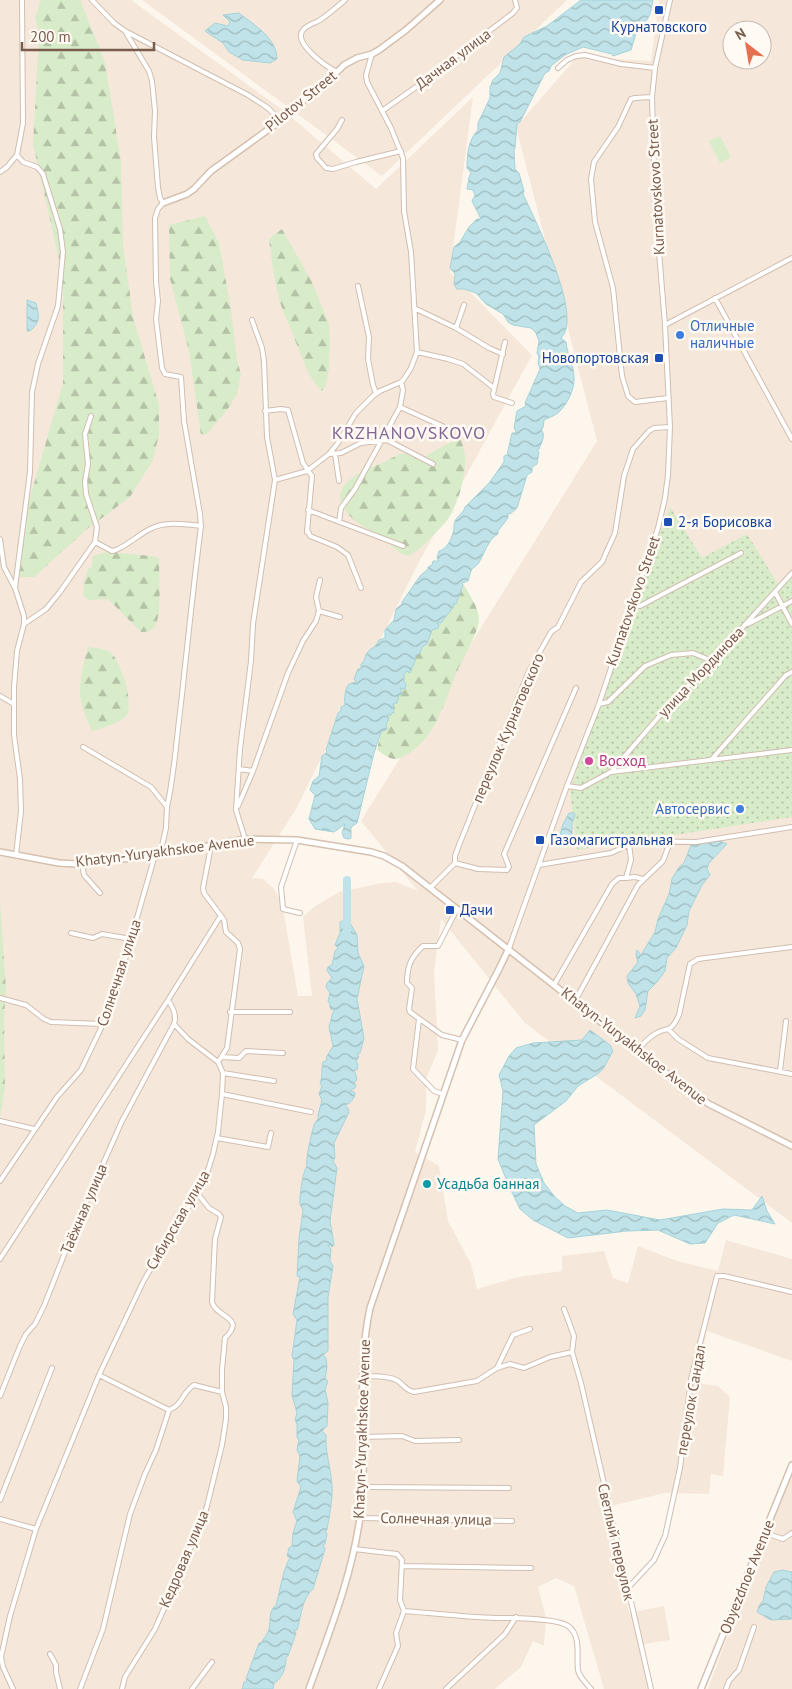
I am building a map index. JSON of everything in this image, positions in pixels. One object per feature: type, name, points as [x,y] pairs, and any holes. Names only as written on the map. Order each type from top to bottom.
[{"type":"main road","name":"Pilotov Street","points":[[163,204],[194,189],[211,171],[280,120],[351,61],[372,54],[406,30],[440,0]]},
{"type":"main road","name":"Khatyn-Yuryakhskoe Avenue","points":[[0,852],[59,863],[82,864],[158,855],[246,840],[297,840],[371,852],[384,856],[402,866],[509,948],[689,1092],[792,1146]]},
{"type":"main road","name":"Khatyn-Yuryakhskoe Avenue","points":[[309,1689],[346,1581],[360,1518],[363,1348],[370,1308],[462,1040],[509,948]]},
{"type":"main road","name":"Obyezdnoe Avenue","points":[[701,1689],[792,1465]]},
{"type":"street","points":[[0,172],[17,155],[22,132],[22,0]]},
{"type":"street","points":[[92,0],[114,23],[125,31],[248,94],[268,108],[280,120]]},
{"type":"street","points":[[337,72],[329,68],[309,51],[301,42],[300,36],[303,30],[320,20],[344,0]]},
{"type":"street","name":"Kurnatovskovo Street","points":[[509,948],[567,786],[599,704],[662,513],[668,475],[670,427],[665,325],[655,204],[652,97],[655,68],[670,0]]},
{"type":"street","name":"Дачная улица","points":[[382,111],[513,13],[517,8],[516,1]]},
{"type":"street","points":[[125,31],[149,70],[152,80],[158,187],[163,204]]},
{"type":"street","points":[[275,480],[307,471],[330,454],[356,413],[376,393],[401,382],[412,368],[417,352],[411,252],[404,211],[403,158],[367,82],[366,76],[372,54]]},
{"type":"street","points":[[558,68],[567,60],[585,55],[621,64],[655,68]]},
{"type":"street","points":[[652,97],[631,99],[618,126],[594,162],[591,171],[592,203],[599,239],[613,288],[621,370],[628,396],[635,402],[668,398]]},
{"type":"street","points":[[342,120],[316,154],[317,158],[326,168],[333,169],[401,151]]},
{"type":"street","points":[[15,588],[30,472],[32,392],[38,364],[60,301],[63,252],[60,229],[43,174],[37,167],[23,162],[17,155]]},
{"type":"street","name":"Солнечная улица","points":[[0,1181],[57,1097],[82,1070],[112,1005],[166,828],[200,526],[199,501],[182,408],[181,378],[165,374],[162,368],[156,319],[158,301],[154,223],[158,209],[163,204]]},
{"type":"street","points":[[665,325],[792,258]]},
{"type":"street","points":[[358,286],[369,337],[368,359],[376,393]]},
{"type":"street","points":[[715,298],[792,439]]},
{"type":"street","points":[[456,328],[464,305]]},
{"type":"street","points":[[414,308],[456,328],[489,348],[503,354]]},
{"type":"street","points":[[246,840],[236,810],[239,769],[251,661],[253,624],[275,480],[267,437],[264,361],[262,348],[252,320]]},
{"type":"street","points":[[505,342],[493,394],[494,397],[512,403]]},
{"type":"street","points":[[417,352],[463,364],[494,388]]},
{"type":"street","points":[[339,522],[341,508],[355,490],[400,407],[403,390],[401,382]]},
{"type":"street","points":[[400,407],[451,430]]},
{"type":"street","points":[[265,411],[281,408],[288,410],[303,463],[312,476],[307,530],[310,536],[348,555],[361,588]]},
{"type":"street","points":[[24,624],[46,609],[95,542],[97,527],[86,494],[85,481],[88,464],[85,434],[91,416]]},
{"type":"street","name":"переулок Курнатовского","points":[[455,863],[455,856],[459,845],[529,671],[551,632],[558,627],[581,582],[602,562],[615,532],[624,476],[633,448],[654,428],[670,427]]},
{"type":"street","points":[[330,454],[341,453],[361,443],[387,440],[433,464]]},
{"type":"street","points":[[335,454],[339,481]]},
{"type":"street","points":[[308,510],[403,546]]},
{"type":"street","points":[[95,542],[112,551],[157,526],[167,524],[200,526]]},
{"type":"street","points":[[0,539],[4,567],[15,588],[22,609],[24,624],[17,651],[14,704],[14,735],[22,811],[16,855]]},
{"type":"street","points":[[631,606],[640,606],[741,553]]},
{"type":"street","name":"улица Мординова","points":[[611,772],[792,573]]},
{"type":"street","points":[[236,810],[253,771],[288,674],[303,641],[316,621],[319,611],[316,597],[320,580]]},
{"type":"street","points":[[775,592],[792,624]]},
{"type":"street","points":[[743,626],[792,601]]},
{"type":"street","points":[[319,611],[340,617]]},
{"type":"street","points":[[599,704],[608,702],[645,666],[671,655],[694,653],[712,661]]},
{"type":"street","points":[[712,759],[786,675],[792,672]]},
{"type":"street","points":[[430,888],[455,863],[478,869],[507,870],[504,854],[576,688]]},
{"type":"street","points":[[0,696],[14,704]]},
{"type":"street","points":[[83,747],[151,787],[167,807]]},
{"type":"street","points":[[567,786],[581,788],[611,772],[792,750]]},
{"type":"street","points":[[239,769],[253,771]]},
{"type":"street","points":[[539,865],[611,853],[637,841],[696,842],[792,827]]},
{"type":"street","points":[[297,840],[281,887],[283,909],[300,913]]},
{"type":"street","points":[[574,1001],[638,885],[664,861],[670,842]]},
{"type":"street","points":[[626,878],[631,860],[629,844]]},
{"type":"street","points":[[168,1000],[174,1010],[176,1019],[174,1024],[188,1040],[218,1062],[226,1048],[240,949],[238,943],[226,932],[224,920],[207,898],[203,888],[211,846]]},
{"type":"street","points":[[82,864],[84,875],[100,893]]},
{"type":"street","points":[[554,984],[612,884],[619,878],[635,877],[643,879]]},
{"type":"street","points":[[457,909],[438,946],[423,946],[414,954],[407,971],[407,983],[412,988],[409,1009],[419,1019],[442,1035],[462,1040]]},
{"type":"street","points":[[0,1259],[220,917]]},
{"type":"street","points":[[70,933],[92,938],[102,934],[131,939]]},
{"type":"street","points":[[637,1050],[656,1032],[669,1030],[679,1015],[690,964],[698,959],[792,947]]},
{"type":"street","points":[[0,998],[26,1005],[51,1022],[103,1024]]},
{"type":"street","points":[[230,1012],[290,1012]]},
{"type":"street","points":[[419,1019],[413,1069],[434,1090],[443,1094]]},
{"type":"street","points":[[780,1071],[786,1021]]},
{"type":"street","name":"Таёжная улица","points":[[0,1396],[23,1340],[35,1324],[44,1306],[73,1232],[122,1121],[174,1024]]},
{"type":"street","points":[[669,1030],[678,1039],[708,1058],[792,1074]]},
{"type":"street","points":[[222,1057],[239,1058],[246,1052],[283,1053]]},
{"type":"street","name":"Сибирская улица","points":[[0,1657],[36,1529],[98,1375],[144,1280],[197,1193],[214,1154],[223,1073],[218,1062]]},
{"type":"street","points":[[223,1073],[274,1081]]},
{"type":"street","points":[[222,1094],[311,1112]]},
{"type":"street","points":[[0,1121],[34,1129]]},
{"type":"street","points":[[217,1138],[268,1147],[271,1133]]},
{"type":"street","name":"Кедровая улица","points":[[122,1689],[125,1677],[154,1629],[202,1522],[222,1445],[226,1419],[226,1407],[222,1392],[222,1370],[226,1338],[233,1327],[232,1319],[216,1310],[212,1302],[215,1239],[221,1217],[209,1208],[197,1193]]},
{"type":"street","name":"переулок Сандал","points":[[628,1588],[654,1560],[665,1536],[680,1468],[691,1379],[717,1276],[792,1292]]},
{"type":"street","name":"Светлый переулок","points":[[564,1309],[574,1336],[572,1352],[651,1689]]},
{"type":"street","points":[[497,1368],[513,1335],[530,1329]]},
{"type":"street","points":[[362,1376],[394,1380],[399,1382],[407,1391],[414,1392],[477,1381],[497,1368],[510,1364],[524,1368],[550,1357],[572,1352]]},
{"type":"street","points":[[0,1500],[52,1368]]},
{"type":"street","points":[[98,1375],[169,1410],[177,1408],[188,1390],[194,1385],[222,1392]]},
{"type":"street","points":[[80,1689],[103,1629],[130,1514],[156,1450],[169,1410]]},
{"type":"street","points":[[362,1437],[402,1436],[415,1442],[459,1440]]},
{"type":"street","name":"Солнечная улица","points":[[362,1487],[509,1488]]},
{"type":"street","name":"Солнечная улица","points":[[360,1518],[512,1521]]},
{"type":"street","points":[[0,1519],[36,1529]]},
{"type":"street","points":[[764,1533],[783,1539],[792,1533]]},
{"type":"street","points":[[354,1549],[398,1554],[401,1557],[400,1600],[404,1611],[396,1632],[398,1646],[379,1689]]},
{"type":"street","points":[[402,1566],[531,1568]]},
{"type":"street","points":[[404,1611],[497,1618],[516,1617],[556,1622],[569,1626],[575,1635],[578,1647],[578,1670],[580,1676],[590,1689]]},
{"type":"street","points":[[446,1689],[505,1634],[516,1617]]},
{"type":"street","points":[[726,1689],[729,1681],[739,1670],[754,1627]]},
{"type":"street","points":[[50,1654],[56,1665],[60,1689]]},
{"type":"street","points":[[0,1657],[13,1689]]},
{"type":"street","points":[[192,1689],[212,1662]]},
{"type":"shaded area","points":[[0,0],[131,0],[284,111],[376,189],[473,97],[450,272],[532,355],[419,562],[296,809],[252,878],[263,879],[274,889],[282,903],[298,996],[312,996],[303,917],[314,907],[339,892],[396,882],[418,891],[361,821],[597,441],[516,127],[577,57],[651,61],[659,0],[792,0],[792,1223],[525,1023],[441,919],[434,971],[438,1050],[426,1079],[426,1110],[415,1152],[439,1166],[448,1221],[471,1264],[477,1289],[518,1277],[562,1271],[562,1256],[604,1251],[613,1278],[628,1283],[638,1246],[677,1261],[718,1271],[726,1240],[792,1259],[792,1361],[707,1331],[696,1383],[718,1386],[730,1397],[723,1476],[711,1474],[709,1494],[665,1493],[607,1507],[629,1613],[664,1606],[670,1640],[638,1645],[649,1689],[604,1689],[574,1586],[556,1578],[538,1587],[546,1618],[544,1646],[533,1641],[521,1667],[495,1689],[0,1689]]},
{"type":"shaded area","points":[[142,0],[567,0],[382,176]]},
{"type":"shaded area","points":[[792,1463],[792,1689],[708,1689]]},
{"type":"green space","points":[[42,0],[80,0],[105,62],[121,162],[123,244],[133,317],[159,405],[159,434],[153,460],[130,497],[87,529],[34,577],[20,577],[21,534],[63,383],[63,277],[33,144],[39,34],[35,18]]},
{"type":"green space","points":[[720,136],[731,157],[720,163],[709,141]]},
{"type":"green space","points":[[205,216],[219,243],[241,375],[237,393],[230,406],[207,434],[201,435],[189,351],[170,279],[169,225]]},
{"type":"green space","points":[[282,229],[312,282],[329,324],[329,368],[326,385],[322,391],[306,367],[283,311],[278,293],[269,239]]},
{"type":"green space","points":[[460,439],[465,457],[465,467],[458,498],[446,522],[415,552],[409,555],[402,554],[381,536],[355,521],[343,506],[340,498],[342,490],[346,483],[361,473],[401,454],[410,455],[419,460]]},
{"type":"green space","points":[[670,507],[702,558],[747,534],[778,584],[792,569],[792,817],[577,850],[570,792],[632,603]]},
{"type":"green space","points":[[107,552],[159,558],[159,613],[155,626],[151,630],[141,632],[108,599],[89,600],[83,596],[84,581],[89,567],[91,569],[93,556]]},
{"type":"green space","points":[[463,584],[477,609],[479,624],[477,630],[458,668],[443,708],[426,738],[418,747],[404,756],[396,759],[389,758],[377,750],[389,696]]},
{"type":"green space","points":[[88,647],[106,650],[115,658],[125,682],[129,701],[129,709],[124,718],[111,725],[92,731],[83,708],[80,691]]},
{"type":"green space","points":[[0,901],[6,990],[4,1017],[5,1088],[0,1117]]},
{"type":"water","points":[[581,0],[653,0],[649,16],[638,27],[631,50],[613,56],[612,54],[583,47],[565,55],[545,73],[520,122],[517,124],[514,150],[515,169],[519,173],[524,191],[523,194],[546,245],[562,290],[566,310],[566,327],[561,338],[566,342],[573,368],[573,387],[570,396],[561,410],[544,420],[543,428],[541,429],[543,439],[537,450],[539,452],[537,464],[532,467],[532,472],[527,475],[517,508],[510,514],[508,513],[508,518],[498,531],[498,534],[486,548],[478,564],[472,569],[468,581],[462,583],[463,585],[456,604],[453,604],[454,606],[441,623],[437,623],[439,625],[438,628],[432,630],[427,644],[416,655],[410,673],[407,671],[404,674],[405,689],[400,688],[401,695],[399,695],[397,703],[393,704],[394,713],[390,716],[389,714],[387,715],[389,718],[386,725],[387,729],[381,732],[374,753],[357,823],[351,827],[351,838],[344,838],[342,833],[345,824],[334,832],[315,829],[309,819],[315,795],[310,790],[313,781],[319,776],[322,756],[327,752],[326,750],[338,713],[341,711],[341,707],[345,705],[347,687],[356,681],[354,679],[358,669],[361,669],[361,664],[367,653],[379,640],[385,638],[385,630],[394,620],[396,609],[402,604],[420,576],[432,565],[433,561],[439,561],[437,558],[439,551],[444,549],[450,542],[456,519],[489,483],[504,462],[504,456],[507,455],[512,433],[516,431],[514,428],[517,411],[526,406],[525,403],[540,369],[537,353],[539,341],[536,333],[531,328],[513,325],[508,322],[503,314],[486,304],[476,293],[457,289],[454,284],[455,274],[450,268],[454,247],[460,242],[469,227],[477,219],[481,219],[472,201],[475,195],[473,190],[467,189],[471,173],[467,168],[470,143],[478,130],[478,123],[490,98],[490,87],[493,80],[500,73],[504,57],[520,44],[524,37],[547,26]]},
{"type":"water","points":[[239,13],[269,38],[276,51],[277,59],[270,63],[243,60],[229,52],[223,43],[205,31],[215,23],[228,26],[230,22],[223,15]]},
{"type":"water","points":[[27,300],[36,303],[38,315],[38,321],[30,331],[27,331]]},
{"type":"water","points":[[569,813],[574,813],[575,815],[572,823],[572,843],[569,846],[558,847],[563,824]]},
{"type":"water","points":[[720,841],[727,844],[709,863],[707,869],[710,875],[702,885],[689,911],[687,925],[676,948],[667,958],[665,971],[648,991],[645,1010],[641,1016],[635,1018],[640,1006],[636,994],[628,983],[627,976],[638,962],[637,950],[641,955],[655,932],[658,919],[669,894],[672,879],[679,867],[684,863],[691,845]]},
{"type":"water","points":[[340,922],[350,923],[357,935],[358,953],[364,966],[357,999],[364,1038],[360,1053],[357,1054],[359,1056],[356,1062],[358,1064],[357,1070],[354,1070],[357,1078],[354,1083],[356,1085],[350,1091],[355,1094],[353,1099],[345,1105],[349,1112],[334,1143],[335,1158],[333,1161],[337,1168],[330,1221],[334,1245],[332,1247],[328,1246],[331,1249],[330,1261],[333,1266],[328,1297],[328,1351],[323,1355],[326,1358],[327,1367],[325,1378],[328,1381],[325,1389],[328,1403],[327,1426],[322,1431],[326,1435],[326,1448],[332,1486],[327,1530],[325,1531],[327,1534],[325,1544],[323,1545],[325,1549],[313,1589],[304,1602],[297,1630],[294,1630],[296,1633],[280,1678],[274,1683],[273,1689],[242,1689],[244,1682],[247,1681],[246,1679],[259,1643],[261,1643],[269,1629],[271,1614],[276,1605],[290,1558],[287,1556],[289,1548],[292,1546],[293,1533],[297,1521],[293,1512],[301,1487],[297,1481],[300,1456],[297,1450],[299,1439],[297,1438],[297,1424],[295,1420],[297,1413],[292,1395],[294,1360],[292,1356],[297,1320],[293,1314],[300,1277],[297,1276],[299,1238],[303,1211],[300,1204],[300,1196],[307,1166],[310,1139],[318,1119],[322,1100],[319,1094],[322,1086],[320,1083],[323,1062],[327,1060],[326,1058],[333,1046],[329,1027],[333,1012],[336,1009],[332,1010],[330,1008],[328,1001],[330,993],[326,987],[332,978],[327,970],[332,965],[335,951],[338,948],[335,945],[340,933]]},
{"type":"water","points":[[590,1030],[610,1045],[613,1051],[603,1069],[578,1086],[566,1101],[534,1125],[536,1164],[544,1183],[555,1197],[565,1206],[578,1213],[607,1210],[660,1220],[723,1209],[752,1210],[762,1196],[767,1211],[775,1224],[734,1215],[718,1223],[705,1243],[690,1244],[658,1230],[627,1231],[568,1238],[533,1220],[520,1209],[498,1159],[503,1091],[499,1075],[509,1056],[516,1048],[533,1043],[582,1040]]},
{"type":"water","points":[[782,1570],[792,1572],[792,1619],[771,1620],[757,1612],[774,1572]]},
{"type":"waterway","points":[[347,880],[347,931]]},
{"type":"place","name":"Курнатовского","points":[[659,10]]},
{"type":"place","name":"Отличные наличные","points":[[680,335]]},
{"type":"place","name":"Новопортовская","points":[[659,358]]},
{"type":"place","name":"2-я Борисовка","points":[[668,522]]},
{"type":"place","name":"Восход","points":[[589,761]]},
{"type":"place","name":"Автосервис","points":[[740,809]]},
{"type":"place","name":"Газомагистральная","points":[[540,840]]},
{"type":"place","name":"Дачи","points":[[450,910]]},
{"type":"place","name":"Усадьба банная","points":[[427,1184]]},
{"type":"district","name":"KRZHANOVSKOVO","points":[[409,433]]}]
